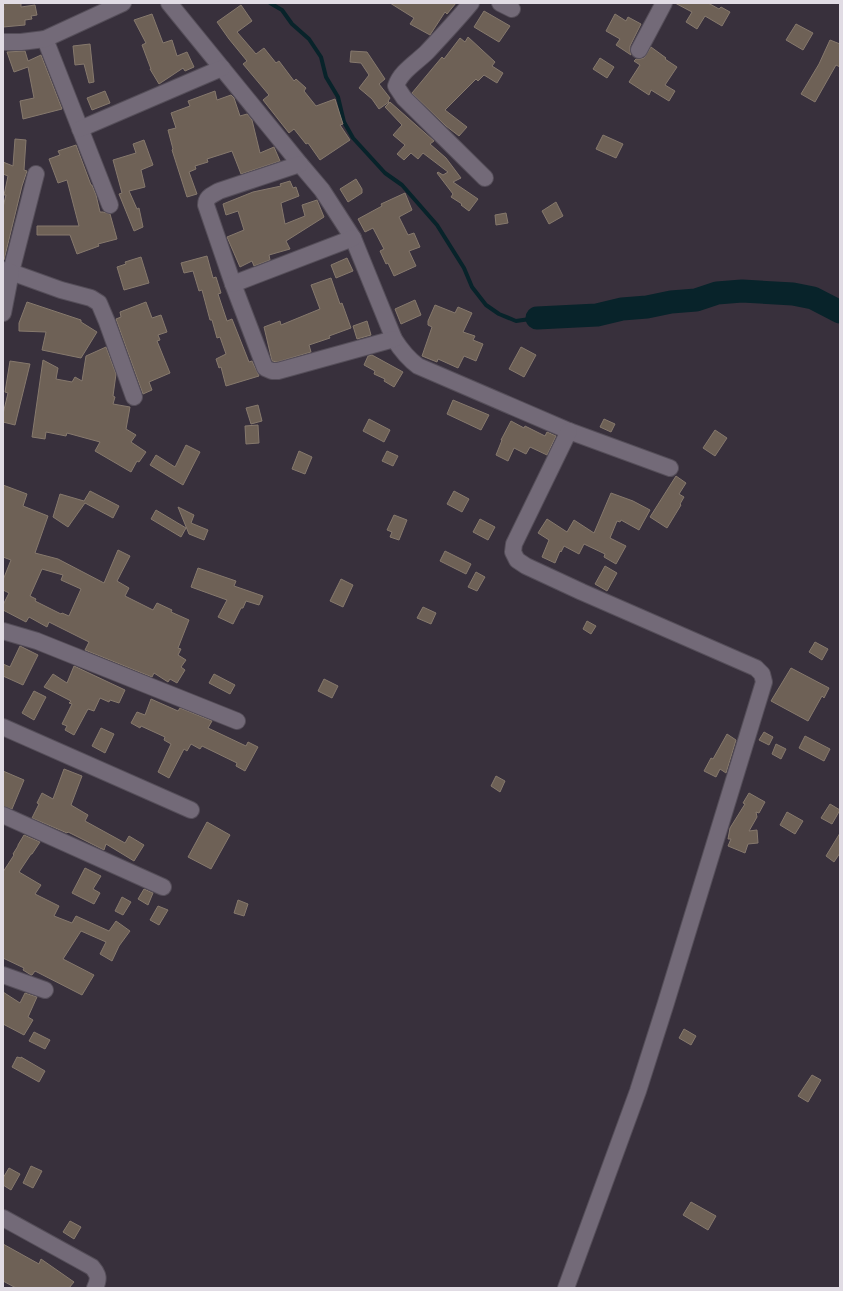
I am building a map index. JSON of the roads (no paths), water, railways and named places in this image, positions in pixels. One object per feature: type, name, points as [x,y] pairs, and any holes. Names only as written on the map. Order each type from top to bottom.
[{"type":"street","points":[[3,42],[21,42],[45,39],[123,3]]},
{"type":"street","points":[[169,3],[322,190],[353,238],[394,339],[401,352],[408,359],[418,366],[569,431],[670,468]]},
{"type":"street","points":[[471,3],[427,52],[403,74],[396,86],[404,98],[485,178]]},
{"type":"street","points":[[639,50],[664,3]]},
{"type":"street","points":[[45,39],[110,205]]},
{"type":"street","points":[[80,129],[222,68]]},
{"type":"street","points":[[300,164],[220,192],[208,198],[206,205],[233,284],[265,368],[272,371],[278,371],[394,339]]},
{"type":"street","points":[[3,313],[7,271],[36,174]]},
{"type":"street","points":[[233,284],[353,238]]},
{"type":"street","points":[[7,271],[61,290],[91,298],[99,303],[134,397]]},
{"type":"street","points":[[566,1288],[640,1084],[764,682],[762,674],[756,668],[582,592],[526,566],[517,560],[513,552],[514,544],[569,431]]},
{"type":"street","points":[[3,631],[37,641],[237,721]]},
{"type":"street","points":[[3,727],[191,810]]},
{"type":"street","points":[[3,815],[163,886]]},
{"type":"street","points":[[3,975],[45,990]]},
{"type":"street","points":[[3,1218],[92,1267],[98,1273],[98,1280],[95,1288]]},
{"type":"waterway","points":[[270,3],[282,10],[292,24],[309,39],[321,57],[326,77],[338,97],[344,122],[353,138],[385,173],[402,185],[437,225],[464,268],[472,287],[486,305],[499,314],[516,321],[537,318]]},
{"type":"waterway","points":[[537,318],[597,315],[622,309],[696,300],[717,293],[742,291],[793,294],[813,298],[840,312]]}]
